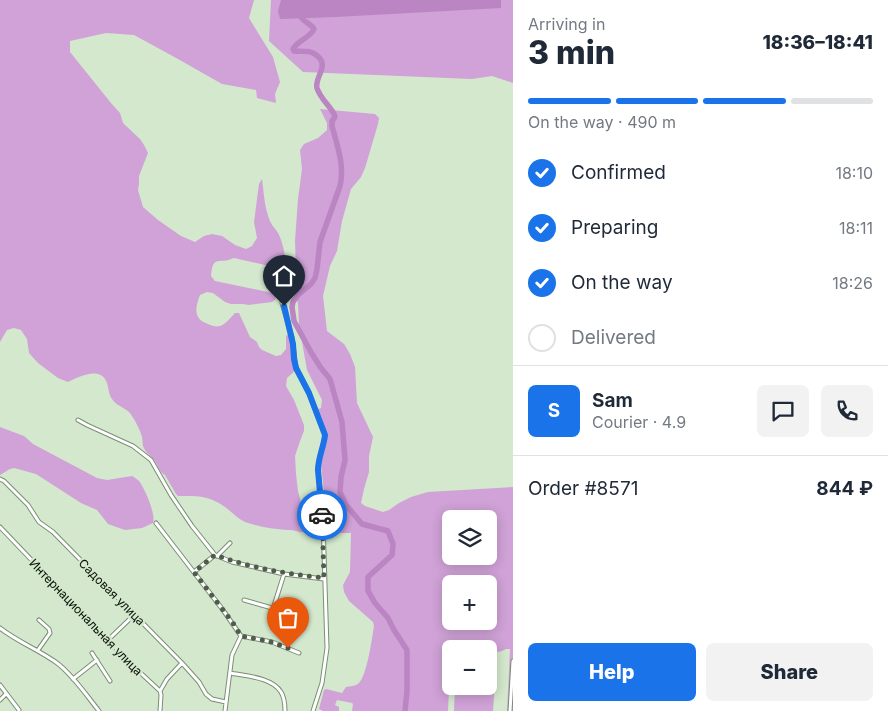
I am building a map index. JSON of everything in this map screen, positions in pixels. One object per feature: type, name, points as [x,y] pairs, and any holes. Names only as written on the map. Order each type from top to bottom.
[{"type":"street","points":[[282,303],[293,344],[296,368],[309,393],[325,435],[318,462],[318,470],[323,521],[327,637],[326,661],[321,689],[313,711]]},
{"type":"street","points":[[78,420],[133,446],[151,460],[171,495],[192,526],[216,556],[232,562],[284,574],[324,578]]},
{"type":"street","name":"Садовая улица","points":[[0,479],[28,505],[39,522],[53,532],[182,663],[209,697],[226,702]]},
{"type":"street","points":[[156,523],[241,636],[272,642],[299,653]]},
{"type":"street","name":"Интернациональная улица","points":[[0,527],[160,692]]},
{"type":"street","points":[[194,572],[230,543]]},
{"type":"street","points":[[273,609],[284,574]]},
{"type":"street","points":[[244,600],[293,614]]},
{"type":"street","points":[[108,640],[134,615]]},
{"type":"street","points":[[38,650],[50,633],[49,629],[39,620]]},
{"type":"street","points":[[0,628],[59,664],[99,711]]},
{"type":"street","points":[[224,711],[232,655],[241,636]]},
{"type":"street","points":[[92,653],[110,681]]},
{"type":"street","points":[[73,679],[97,660]]},
{"type":"street","points":[[510,711],[513,661]]},
{"type":"street","points":[[160,711],[160,692],[167,679],[182,663]]},
{"type":"street","points":[[230,673],[266,680],[275,686],[280,691],[285,711]]},
{"type":"street","points":[[0,684],[19,710]]},
{"type":"street","points":[[0,700],[6,694]]},
{"type":"shaded area","points":[[0,0],[254,0],[249,18],[273,57],[280,82],[275,94],[276,103],[257,98],[256,90],[222,84],[134,35],[106,33],[70,41],[70,52],[120,113],[123,123],[140,139],[148,153],[139,176],[138,190],[143,207],[181,236],[195,242],[204,236],[212,234],[222,236],[235,245],[246,249],[252,246],[257,238],[254,222],[259,184],[262,179],[268,216],[281,239],[285,257],[287,287],[284,302],[277,288],[274,267],[234,258],[215,262],[211,276],[215,281],[273,293],[276,298],[275,300],[249,305],[231,304],[213,293],[207,292],[200,295],[196,309],[198,316],[203,322],[217,326],[224,324],[235,313],[239,313],[250,337],[257,342],[262,350],[276,356],[281,355],[286,349],[286,336],[290,335],[296,370],[287,378],[286,386],[304,425],[304,431],[295,456],[298,491],[306,522],[306,530],[304,532],[250,524],[208,498],[178,496],[165,475],[145,450],[140,432],[130,413],[114,402],[103,377],[94,373],[68,382],[58,378],[38,363],[29,353],[27,339],[21,330],[14,328],[7,330],[0,342]]},
{"type":"shaded area","points":[[271,0],[513,0],[513,83],[492,76],[472,79],[303,72],[269,41]]},
{"type":"shaded area","points":[[281,0],[501,0],[501,8],[280,19],[278,11]]},
{"type":"shaded area","points":[[320,109],[375,114],[379,118],[365,168],[361,177],[351,189],[342,221],[337,251],[330,266],[323,296],[327,331],[344,344],[350,354],[355,367],[357,403],[373,437],[369,456],[369,472],[361,503],[383,512],[411,497],[428,492],[513,487],[513,711],[507,711],[510,649],[498,652],[497,640],[442,640],[442,695],[449,695],[448,711],[352,711],[352,703],[337,700],[335,705],[339,707],[339,711],[323,711],[319,709],[324,690],[342,693],[346,687],[357,685],[361,680],[369,657],[374,626],[373,622],[349,601],[344,592],[343,585],[350,572],[351,533],[333,531],[327,523],[321,464],[327,435],[318,409],[321,408],[322,400],[307,370],[295,290],[295,241],[302,169],[300,150],[304,144],[318,138],[327,130],[327,123]]},
{"type":"shaded area","points":[[0,427],[24,436],[33,444],[97,478],[107,480],[134,477],[139,481],[147,495],[153,514],[153,523],[142,528],[125,530],[108,524],[97,510],[81,503],[36,474],[14,468],[0,475]]},
{"type":"shaded area","points":[[455,695],[494,695],[493,711],[454,711]]},
{"type":"waterway","points":[[299,13],[314,29],[310,35],[293,49],[294,51],[313,53],[322,61],[317,88],[335,117],[332,121],[332,126],[342,171],[340,186],[320,242],[315,278],[293,302],[294,321],[312,354],[330,379],[342,422],[345,460],[340,492],[346,505],[362,524],[388,531],[393,544],[392,555],[368,577],[368,591],[375,603],[388,618],[407,650],[405,711]]},
{"type":"way so far","points":[[288,648],[268,641],[241,636],[194,572],[215,555],[232,562],[284,574],[324,578],[322,515]]},
{"type":"route","points":[[284,306],[293,344],[296,368],[306,386],[325,435],[318,462],[322,515]]}]
